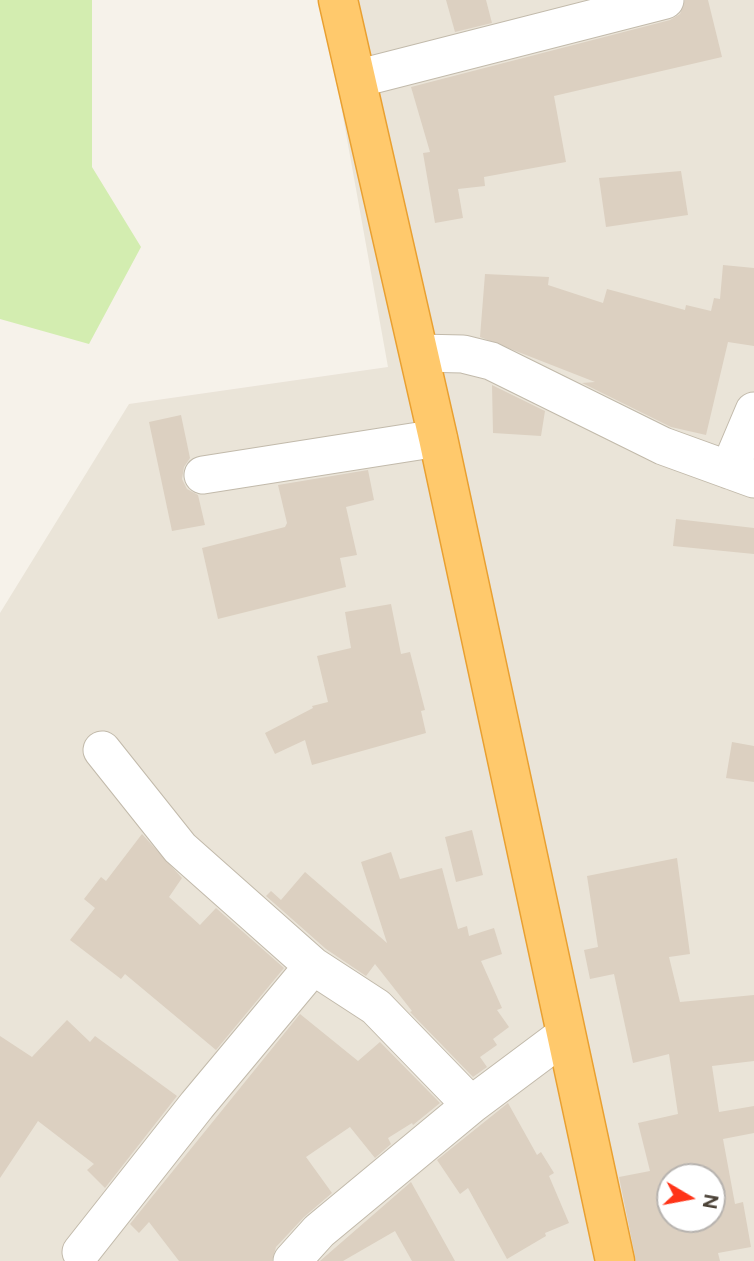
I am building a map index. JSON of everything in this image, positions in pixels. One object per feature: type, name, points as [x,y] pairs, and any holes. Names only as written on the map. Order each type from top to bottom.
[{"type":"highway","points":[[338,0],[438,438],[615,1261]]},
{"type":"street","points":[[356,79],[665,0]]},
{"type":"street","points":[[419,353],[463,354],[491,361],[663,446],[741,474],[754,411]]},
{"type":"street","points":[[203,475],[438,438]]},
{"type":"street","points":[[102,750],[180,848],[313,966],[376,1007],[471,1105]]},
{"type":"street","points":[[81,1252],[197,1105],[313,966]]},
{"type":"street","points":[[292,1261],[319,1231],[471,1105],[566,1034]]},
{"type":"shaded area","points":[[322,0],[754,0],[754,1261],[0,1261],[0,613],[129,404],[388,367]]},
{"type":"green space","points":[[0,0],[92,0],[92,167],[141,247],[89,344],[0,319]]},
{"type":"building","points":[[446,0],[486,0],[492,23],[455,32]]},
{"type":"building","points":[[685,0],[708,0],[722,57],[554,96],[566,162],[484,177],[485,186],[458,189],[463,218],[435,223],[423,153],[430,152],[411,87],[670,20],[680,14]]},
{"type":"building","points":[[681,171],[688,215],[606,227],[599,178]]},
{"type":"building","points":[[723,265],[754,268],[754,346],[728,342],[706,435],[671,427],[582,383],[595,382],[480,337],[485,274],[549,277],[548,285],[603,303],[607,289],[685,310],[686,305],[711,311],[714,298],[720,299]]},
{"type":"building","points":[[492,385],[545,411],[541,436],[493,433]]},
{"type":"building","points":[[181,415],[190,458],[184,467],[182,479],[187,489],[198,495],[205,525],[172,531],[149,422]]},
{"type":"building","points":[[368,470],[374,500],[346,507],[357,555],[340,558],[346,587],[218,619],[202,548],[285,527],[287,523],[278,485]]},
{"type":"building","points":[[676,519],[754,528],[754,554],[673,546]]},
{"type":"building","points":[[391,604],[401,654],[410,652],[425,710],[421,711],[426,733],[312,765],[305,740],[275,754],[265,733],[313,708],[312,706],[328,702],[317,656],[351,648],[345,612]]},
{"type":"building","points":[[732,742],[754,746],[754,782],[726,778]]},
{"type":"building","points":[[472,830],[483,875],[456,882],[445,837]]},
{"type":"building","points":[[142,834],[182,878],[169,897],[200,925],[216,908],[284,968],[216,1050],[125,974],[121,979],[70,940],[95,908],[84,899],[101,877],[106,881]]},
{"type":"building","points":[[391,852],[400,879],[442,868],[458,929],[467,926],[469,936],[494,928],[502,954],[481,961],[502,1008],[497,1010],[509,1027],[493,1039],[497,1045],[480,1057],[487,1067],[473,1077],[410,1012],[412,1011],[375,964],[366,976],[326,949],[266,896],[271,891],[281,900],[305,872],[387,943],[361,862]]},
{"type":"building","points":[[677,858],[690,954],[669,957],[680,1002],[754,995],[754,1061],[712,1066],[719,1112],[754,1106],[754,1133],[723,1139],[735,1204],[743,1202],[751,1247],[718,1253],[720,1261],[636,1261],[619,1177],[650,1171],[638,1123],[678,1114],[669,1054],[633,1063],[614,974],[590,979],[584,950],[598,947],[587,876]]},
{"type":"building","points":[[300,1014],[358,1061],[380,1042],[440,1103],[413,1125],[412,1123],[388,1138],[391,1144],[375,1158],[350,1127],[306,1157],[332,1193],[304,1217],[276,1247],[272,1261],[179,1261],[149,1222],[139,1233],[130,1224]]},
{"type":"building","points":[[67,1020],[90,1042],[95,1036],[177,1096],[105,1188],[87,1170],[94,1164],[38,1121],[0,1178],[0,1036],[32,1057]]},
{"type":"building","points":[[508,1103],[537,1155],[541,1152],[554,1173],[549,1176],[569,1223],[545,1233],[546,1236],[507,1259],[468,1188],[460,1194],[437,1160]]},
{"type":"building","points":[[411,1182],[455,1261],[412,1261],[395,1231],[343,1261],[320,1261]]}]
